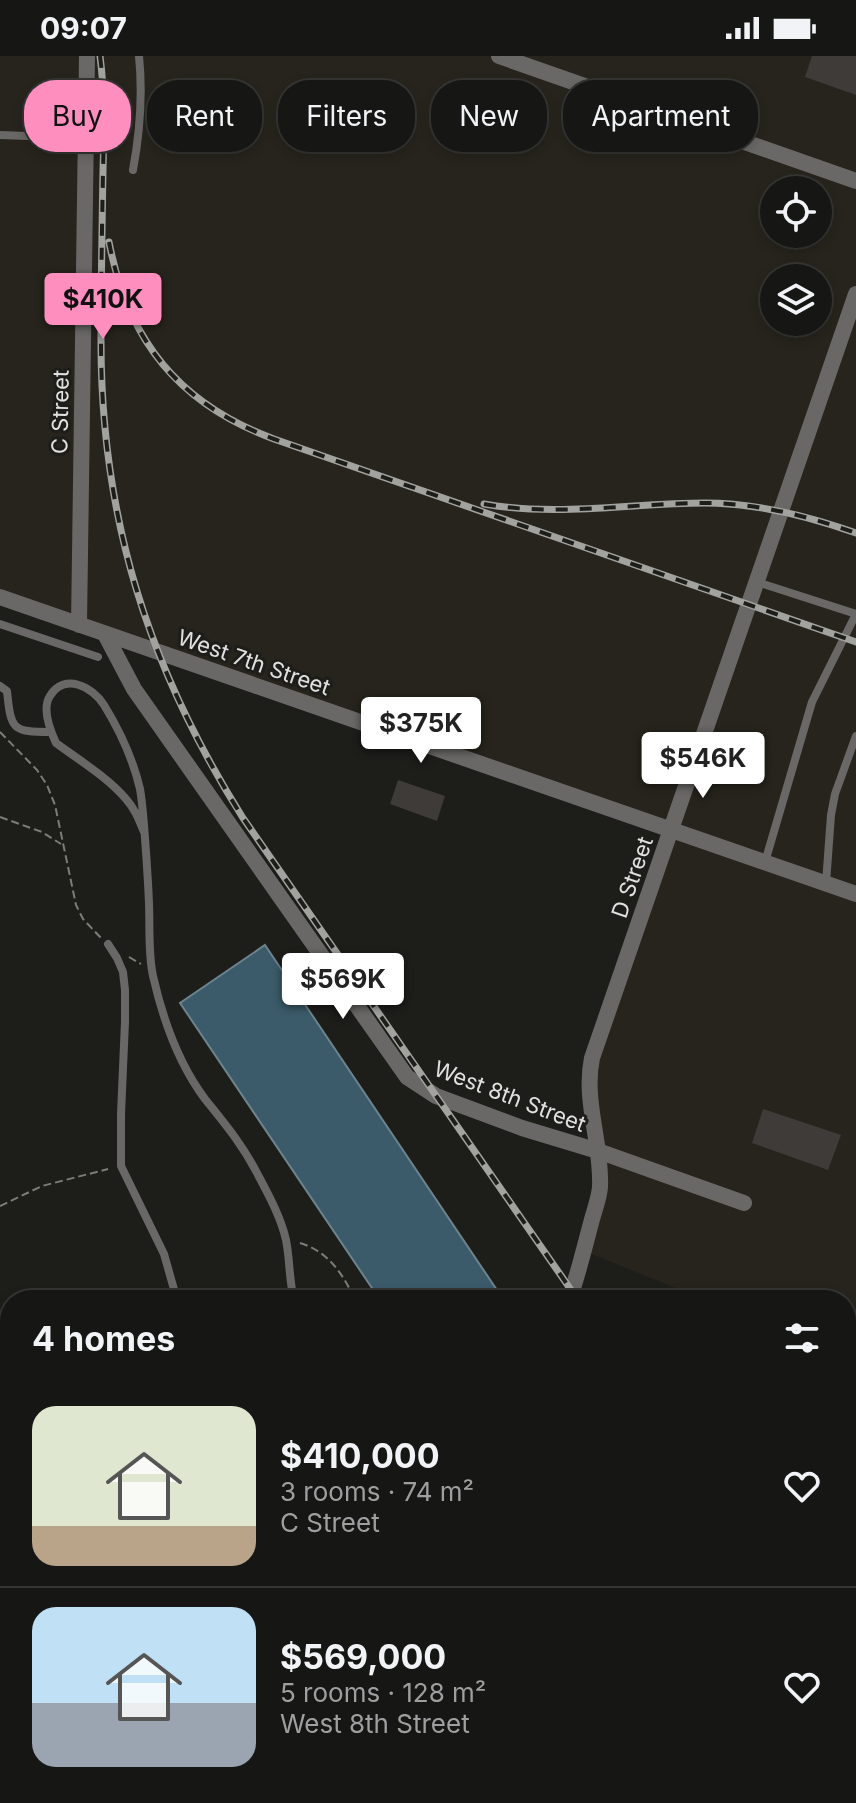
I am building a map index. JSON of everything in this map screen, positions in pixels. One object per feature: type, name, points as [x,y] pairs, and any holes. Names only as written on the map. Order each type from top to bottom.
[{"type":"street","name":"C Street","points":[[87,56],[87,80]]},
{"type":"street","points":[[499,56],[856,181]]},
{"type":"street","name":"C Street","points":[[79,625],[86,152]]},
{"type":"street","name":"D Street","points":[[572,1290],[600,1189],[598,1151],[588,1093],[592,1058],[856,294]]},
{"type":"street","name":"West 7th Street","points":[[0,597],[856,894]]},
{"type":"street","name":"West 8th Street","points":[[105,634],[134,689],[407,1077],[436,1096],[744,1203]]},
{"type":"lane","points":[[133,170],[142,96],[139,56]]},
{"type":"lane","points":[[0,135],[24,136]]},
{"type":"lane","points":[[757,582],[856,614],[812,702],[765,862]]},
{"type":"lane","points":[[0,624],[98,657]]},
{"type":"lane","points":[[144,832],[137,813],[127,799],[56,743],[51,732],[48,702],[50,695],[61,685],[71,683],[83,686],[98,696],[134,768],[141,792],[144,832],[152,971],[169,1033],[178,1055],[204,1098],[249,1157],[282,1225],[293,1290]]},
{"type":"lane","points":[[0,686],[7,691],[11,721],[15,726],[21,731],[51,732]]},
{"type":"lane","points":[[826,884],[835,794],[856,736]]},
{"type":"lane","points":[[108,944],[123,972],[125,990],[121,1166],[164,1254],[174,1290]]},
{"type":"path","points":[[0,732],[37,770],[47,785],[55,805],[76,905],[83,919],[108,944]]},
{"type":"path","points":[[0,817],[50,836],[63,845]]},
{"type":"path","points":[[0,1206],[42,1186],[121,1166]]},
{"type":"path","points":[[286,1242],[303,1244],[328,1258],[349,1290]]},
{"type":"shaded area","points":[[0,56],[856,56],[856,1290],[680,1290],[584,1251],[598,1151],[589,1074],[671,830],[0,591]]},
{"type":"water","points":[[265,945],[497,1290],[373,1290],[180,1003]]},
{"type":"building","points":[[812,56],[856,56],[856,95],[805,77]]},
{"type":"building","points":[[398,780],[445,796],[437,821],[390,804]]},
{"type":"building","points":[[763,1109],[841,1135],[828,1170],[752,1143]]},
{"type":"railway","points":[[100,56],[104,114],[103,407],[121,531],[157,649],[181,706],[243,818],[571,1290]]},
{"type":"railway","points":[[109,242],[129,310],[145,339],[185,387],[240,425],[856,642]]},
{"type":"railway","points":[[484,504],[539,509],[744,505],[819,521],[856,533]]}]
